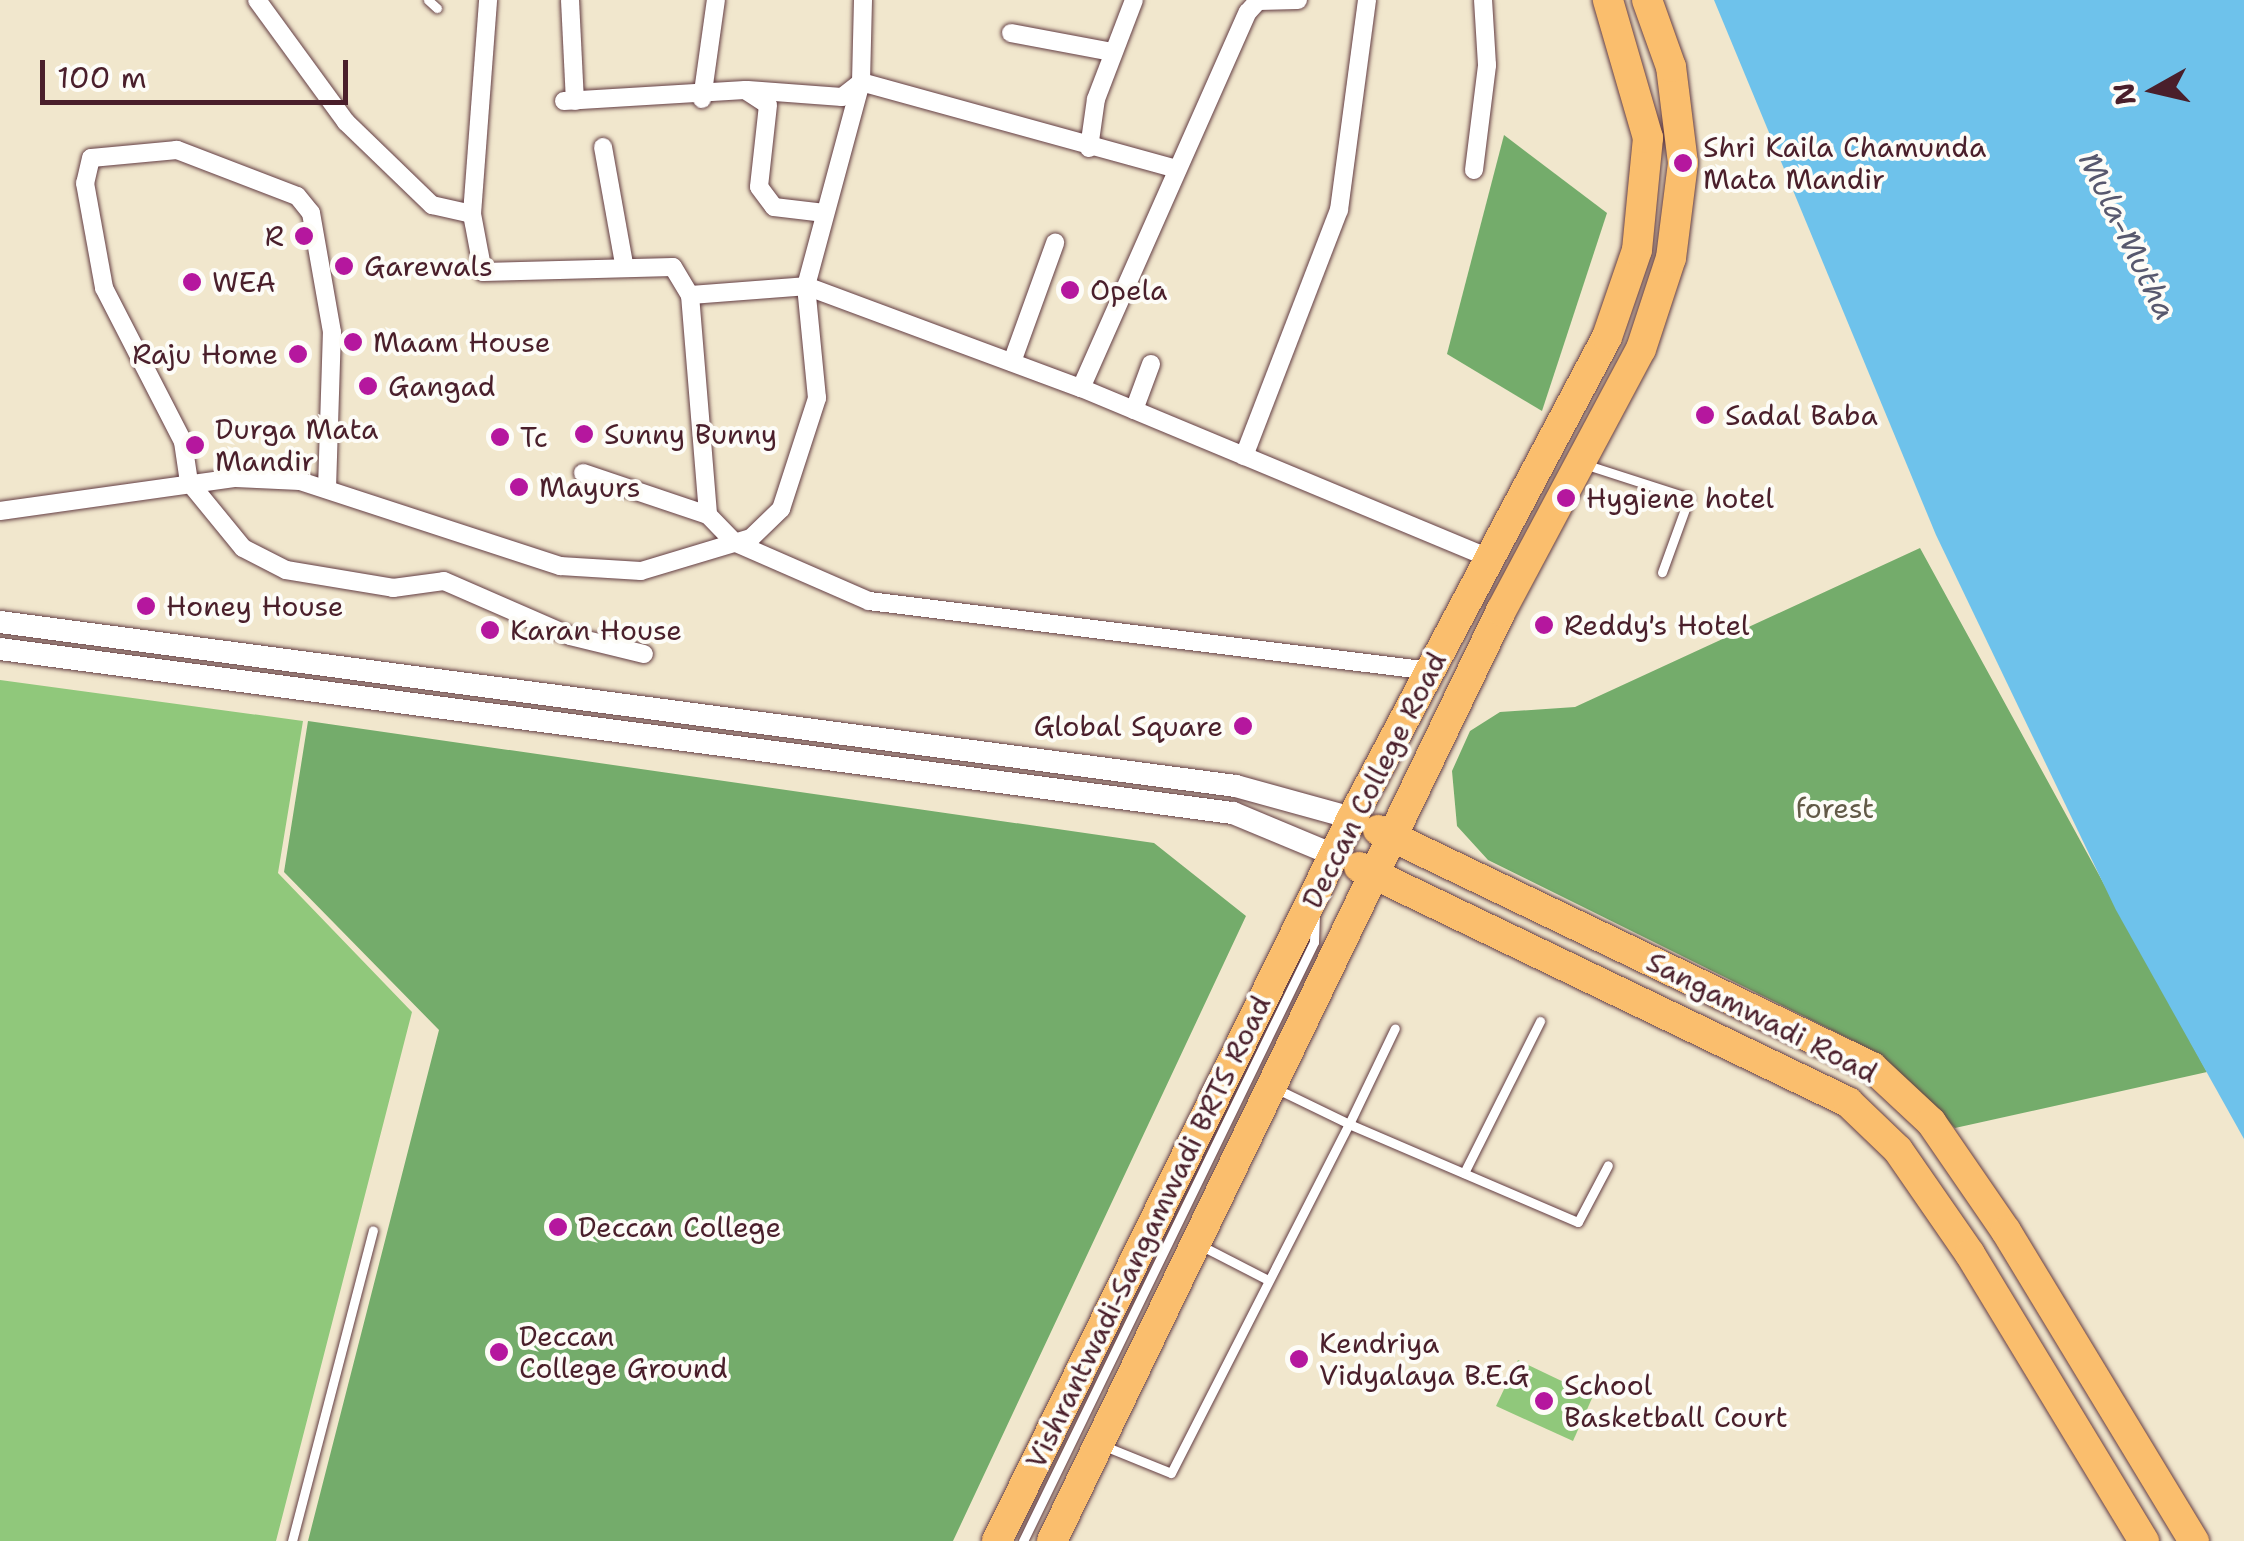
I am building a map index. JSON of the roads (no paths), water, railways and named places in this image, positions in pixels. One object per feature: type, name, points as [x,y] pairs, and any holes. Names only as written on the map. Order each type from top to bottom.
[{"type":"main road","name":"Deccan College Road","points":[[997,1541],[1352,818],[1608,336],[1637,250],[1648,138],[1608,0]]},
{"type":"main road","name":"Deccan College Road","points":[[1052,1541],[1374,874],[1640,349],[1682,198],[1672,67],[1648,0]]},
{"type":"main road","name":"Sangamwadi Road","points":[[1352,818],[1872,1067],[1931,1122],[2006,1231],[2194,1541]]},
{"type":"main road","name":"Sangamwadi Road","points":[[1334,855],[1848,1102],[1898,1150],[1970,1254],[2144,1541]]},
{"type":"street","points":[[258,0],[346,122],[432,205],[472,214]]},
{"type":"street","points":[[488,0],[472,214],[483,272],[624,264],[673,267],[690,295],[708,516]]},
{"type":"street","points":[[570,0],[570,101],[702,99],[745,90],[842,97],[861,82]]},
{"type":"street","points":[[702,99],[716,0]]},
{"type":"street","points":[[0,511],[189,482],[327,489],[560,566],[642,571],[734,542],[773,521],[803,459],[817,398],[806,286],[861,82],[863,0]]},
{"type":"street","points":[[1089,148],[1113,52],[1134,0]]},
{"type":"street","points":[[1081,388],[1248,12],[1258,1],[1298,0]]},
{"type":"street","points":[[1244,456],[1339,210],[1368,0]]},
{"type":"street","points":[[1474,170],[1488,52],[1483,0]]},
{"type":"street","points":[[1011,33],[1113,52]]},
{"type":"street","points":[[861,82],[1177,170]]},
{"type":"street","points":[[745,90],[768,104],[759,187],[774,207],[826,214]]},
{"type":"street","points":[[604,146],[624,264]]},
{"type":"street","points":[[327,489],[332,332],[311,213],[297,196],[177,150],[90,158],[85,183],[104,288],[183,442],[189,482],[243,548],[286,570],[393,588],[444,581],[570,636],[644,654]]},
{"type":"street","points":[[1012,362],[1054,243]]},
{"type":"street","points":[[690,295],[806,286],[1081,388],[1490,558]]},
{"type":"street","points":[[1134,410],[1151,364]]},
{"type":"street","points":[[583,473],[708,516],[734,542],[869,601],[1430,671]]},
{"type":"street","points":[[0,622],[1236,786],[1352,818]]},
{"type":"street","points":[[0,649],[1233,814],[1334,855]]},
{"type":"lane","points":[[428,0],[437,8]]},
{"type":"lane","points":[[1580,463],[1689,498],[1662,572]]},
{"type":"lane","points":[[1314,942],[1316,891]]},
{"type":"lane","points":[[1314,942],[1352,920]]},
{"type":"lane","name":"Vishrantwadi-Sangamwadi BRTS Road","points":[[1023,1541],[1314,942]]},
{"type":"lane","points":[[1464,1173],[1540,1020]]},
{"type":"lane","points":[[1100,1444],[1171,1473],[1395,1028]]},
{"type":"lane","points":[[1272,1086],[1350,1124],[1578,1222],[1608,1165]]},
{"type":"lane","points":[[292,1541],[373,1230]]},
{"type":"lane","points":[[1196,1244],[1266,1279]]},
{"type":"water","name":"Mula-Mutha","points":[[1714,0],[2244,0],[2244,1139],[2116,910],[1936,535]]},
{"type":"place","name":"Shri Kaila Chamunda Mata Mandir","points":[[1683,163]]},
{"type":"place","name":"R","points":[[304,236]]},
{"type":"place","name":"Garewals","points":[[344,266]]},
{"type":"place","name":"WEA","points":[[192,282]]},
{"type":"place","name":"Opela","points":[[1070,290]]},
{"type":"place","name":"Maam House","points":[[353,342]]},
{"type":"place","name":"Raju Home","points":[[298,354]]},
{"type":"place","name":"Gangad","points":[[368,386]]},
{"type":"place","name":"Sadal Baba","points":[[1705,415]]},
{"type":"place","name":"Sunny Bunny","points":[[584,434]]},
{"type":"place","name":"Tc","points":[[500,437]]},
{"type":"place","name":"Durga Mata Mandir","points":[[195,445]]},
{"type":"place","name":"Mayurs","points":[[519,487]]},
{"type":"place","name":"Hygiene hotel","points":[[1566,498]]},
{"type":"place","name":"Honey House","points":[[146,606]]},
{"type":"place","name":"Reddy's Hotel","points":[[1544,625]]},
{"type":"place","name":"Karan House","points":[[490,630]]},
{"type":"place","name":"Global Square","points":[[1243,726]]},
{"type":"place","name":"Deccan College","points":[[558,1227]]},
{"type":"place","name":"Deccan College Ground","points":[[499,1352]]},
{"type":"place","name":"Kendriya Vidyalaya B.E.G","points":[[1299,1359]]},
{"type":"place","name":"School Basketball Court","points":[[1544,1401]]},
{"type":"park label","name":"forest","points":[[1835,808]]}]
